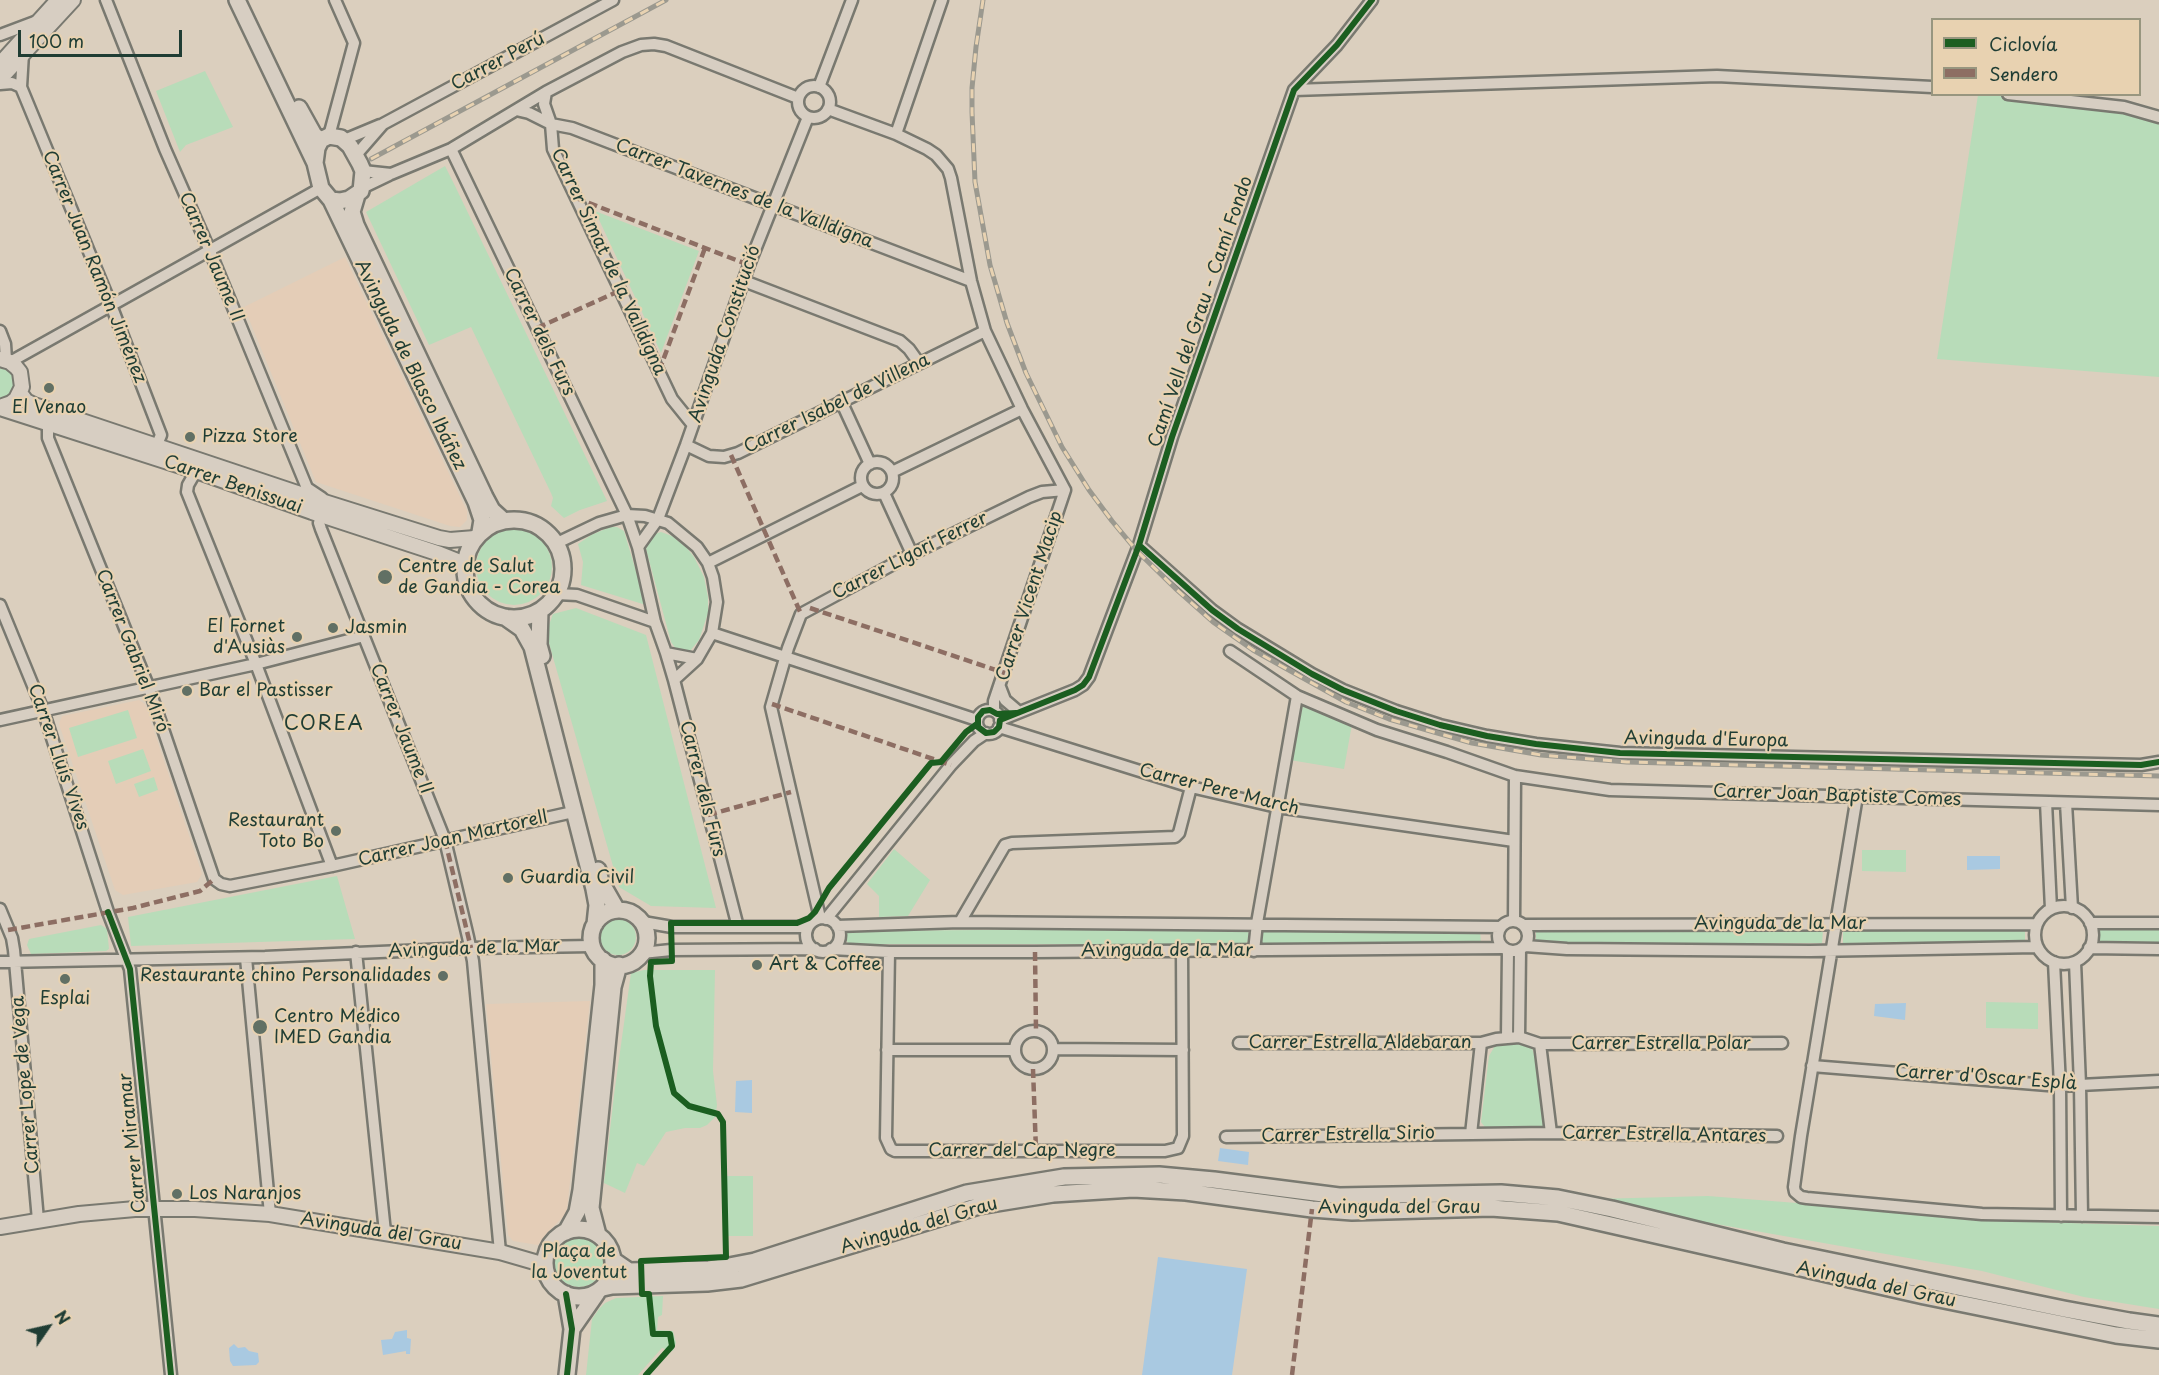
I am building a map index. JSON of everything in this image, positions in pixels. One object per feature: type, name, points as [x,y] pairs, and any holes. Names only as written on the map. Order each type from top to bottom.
[{"type":"main road","points":[[237,0],[315,163],[321,188],[331,200],[345,201],[360,191],[363,171],[356,155],[345,140],[336,136],[325,138],[314,135],[247,0]]},
{"type":"main road","points":[[315,163],[317,148],[325,138]]},
{"type":"main road","name":"Avinguda de Blasco Ibáñez","points":[[360,191],[352,212],[356,225],[485,497],[492,510],[503,520]]},
{"type":"main road","name":"Avinguda de Blasco Ibáñez","points":[[331,200],[476,502],[482,520],[478,535]]},
{"type":"main road","points":[[505,617],[529,616],[540,611],[557,594],[564,568],[557,543],[546,531],[534,523],[518,519],[503,520],[478,535],[468,552],[465,564],[466,582],[474,597],[488,610],[505,617],[522,629],[532,646],[597,905],[592,931],[592,946],[603,960],[618,965],[628,964],[642,953],[647,938],[643,922],[632,913],[617,910],[604,914],[595,924]]},
{"type":"main road","points":[[540,611],[539,645],[563,741],[601,882],[617,910]]},
{"type":"main road","points":[[566,1232],[577,1212],[581,1190],[603,985],[603,960]]},
{"type":"main road","points":[[598,1235],[591,1208],[618,965]]},
{"type":"main road","name":"Avinguda del Grau","points":[[613,1260],[629,1271],[709,1269],[735,1265],[755,1261],[967,1193],[1064,1177],[1159,1175],[1339,1196],[1501,1193],[1558,1198],[1783,1251],[2064,1309],[2159,1325]]},
{"type":"main road","name":"Avinguda del Grau","points":[[600,1290],[612,1286],[707,1283],[741,1279],[979,1206],[1080,1191],[1133,1189],[1209,1194],[1312,1209],[1352,1212],[1491,1208],[1565,1214],[1885,1288],[2116,1335],[2159,1340]]},
{"type":"main road","points":[[572,1329],[610,1279],[613,1260],[608,1246],[598,1235],[588,1230],[576,1229],[559,1236],[549,1249],[545,1265],[551,1282],[566,1294],[576,1297],[587,1296],[600,1290]]},
{"type":"main road","points":[[566,1294],[572,1329],[567,1375]]},
{"type":"street","points":[[0,64],[58,0]]},
{"type":"street","points":[[0,79],[73,0]]},
{"type":"street","name":"Carrer Jaume II","points":[[106,0],[165,149],[209,249],[307,488],[325,509],[319,523],[321,529],[445,840],[471,948],[500,1252]]},
{"type":"street","points":[[325,138],[354,43],[335,0]]},
{"type":"street","name":"Carrer Perú","points":[[345,140],[383,124],[613,0]]},
{"type":"street","points":[[819,87],[852,0]]},
{"type":"street","points":[[896,134],[942,0]]},
{"type":"street","points":[[1294,90],[1337,45],[1372,0]]},
{"type":"street","points":[[0,35],[40,20]]},
{"type":"street","name":"Carrer Juan Ramón Jiménez","points":[[25,36],[21,87],[111,305],[161,435],[156,447]]},
{"type":"street","points":[[360,191],[391,174],[451,149],[546,92],[641,45],[654,44],[682,52],[798,98]]},
{"type":"street","points":[[1294,90],[1717,76],[1931,87]]},
{"type":"street","points":[[0,84],[21,87]]},
{"type":"street","points":[[819,87],[824,90],[829,99],[828,109],[826,113],[817,118],[808,117],[801,111],[798,98],[804,89],[819,87]]},
{"type":"street","name":"Camí Vell del Grau - Camí Fondo","points":[[1018,713],[1080,688],[1089,677],[1139,545],[1172,437],[1294,90]]},
{"type":"street","name":"Carrer Simat de la Valldigna","points":[[546,92],[544,104],[551,124],[553,149],[672,399],[693,425]]},
{"type":"street","points":[[2026,96],[2124,107],[2159,117]]},
{"type":"street","points":[[828,109],[927,148],[948,169],[971,281],[985,331],[1022,409],[1065,490]]},
{"type":"street","name":"Carrer Tavernes de la Valldigna","points":[[516,110],[529,113],[551,124],[572,128],[971,281]]},
{"type":"street","name":"Avinguda Constitució","points":[[638,547],[658,519],[772,204],[808,117]]},
{"type":"street","name":"Carrer Perú","points":[[356,155],[383,124]]},
{"type":"street","name":"Carrer dels Furs","points":[[451,149],[627,515],[638,547],[655,622],[674,680],[738,927]]},
{"type":"street","points":[[363,171],[391,174]]},
{"type":"street","points":[[5,360],[111,305],[321,188]]},
{"type":"street","points":[[744,281],[900,341],[919,363]]},
{"type":"street","points":[[0,331],[5,344],[5,360]]},
{"type":"street","name":"Carrer Isabel de Villena","points":[[686,445],[709,456],[731,455],[985,331]]},
{"type":"street","points":[[0,408],[11,403],[22,387],[20,372],[5,360]]},
{"type":"street","name":"Carrer Benissuai","points":[[20,393],[26,402],[325,509],[465,564]]},
{"type":"street","points":[[841,401],[870,464]]},
{"type":"street","name":"Carrer Benissuai","points":[[0,408],[196,471],[325,509],[450,540],[478,535]]},
{"type":"street","points":[[892,472],[1022,409]]},
{"type":"street","name":"Carrer Gabriel Miró","points":[[48,424],[48,438],[149,688],[214,879]]},
{"type":"street","points":[[878,462],[884,464],[892,472],[893,483],[884,493],[871,494],[862,486],[861,474],[870,464],[878,462]]},
{"type":"street","points":[[196,471],[188,485],[187,492],[256,664],[332,866]]},
{"type":"street","points":[[708,563],[862,486]]},
{"type":"street","name":"Carrer Ligori Ferrer","points":[[823,919],[771,707],[785,657],[801,614],[912,554],[1029,497],[1042,492],[1065,490]]},
{"type":"street","name":"Carrer Vicent Macip","points":[[995,714],[1000,687],[1065,490]]},
{"type":"street","points":[[884,493],[912,554]]},
{"type":"street","points":[[557,543],[599,523],[627,515],[645,516],[668,523],[697,547],[708,563],[713,577],[717,602],[712,633],[697,659],[674,680]]},
{"type":"street","name":"Avinguda d'Europa","points":[[1139,545],[1212,610],[1238,629],[1312,674],[1343,690],[1396,711],[1459,730],[1543,745],[1620,753],[2129,764],[2159,762]]},
{"type":"street","points":[[557,594],[577,595],[655,622]]},
{"type":"street","name":"Carrer Lluís Vives","points":[[0,605],[43,710],[108,912]]},
{"type":"street","points":[[712,633],[994,732],[995,714]]},
{"type":"street","points":[[0,720],[256,664],[364,636]]},
{"type":"street","name":"Carrer Joan Baptiste Comes","points":[[1230,651],[1297,696],[1377,730],[1515,776],[1610,790],[2159,805]]},
{"type":"street","points":[[666,653],[697,659]]},
{"type":"street","points":[[1000,687],[1005,700],[1018,713]]},
{"type":"street","points":[[1254,951],[1297,696]]},
{"type":"street","points":[[823,919],[951,765],[974,741],[980,727],[979,715],[1018,713]]},
{"type":"street","name":"Carrer Pere March","points":[[995,714],[1191,787],[1277,807],[1514,841]]},
{"type":"street","points":[[1515,776],[1514,841],[1519,923]]},
{"type":"street","points":[[960,922],[1005,845],[1175,837],[1179,832],[1191,787]]},
{"type":"street","points":[[1857,796],[1834,924],[1795,1192],[1801,1197],[1926,1210],[2061,1216],[2159,1217]]},
{"type":"street","points":[[2046,802],[2051,909]]},
{"type":"street","points":[[2066,802],[2072,908]]},
{"type":"street","name":"Carrer Joan Martorell","points":[[214,879],[230,886],[332,866],[573,812]]},
{"type":"street","points":[[2072,908],[2079,911],[2090,923],[2092,937],[2089,948],[2075,962],[2064,964],[2054,962],[2047,959],[2037,947],[2035,935],[2037,924],[2040,918],[2051,909],[2072,908]]},
{"type":"street","name":"Carrer Lope de Vega","points":[[0,909],[14,950],[38,1220]]},
{"type":"street","name":"Carrer Miramar","points":[[108,912],[127,959],[131,977],[171,1375]]},
{"type":"street","points":[[642,953],[672,950],[831,950],[839,941],[840,933],[837,926],[823,919],[813,921],[807,932],[808,942],[815,949]]},
{"type":"street","points":[[643,922],[672,927],[808,927]]},
{"type":"street","name":"Avinguda de la Mar","points":[[837,926],[960,922],[1501,927]]},
{"type":"street","points":[[1507,1037],[1505,949],[1498,938],[1501,927],[1507,922],[1519,923],[1528,932],[1522,948],[1519,1037]]},
{"type":"street","name":"Avinguda de la Mar","points":[[1519,923],[2037,924]]},
{"type":"street","points":[[2090,923],[2159,923]]},
{"type":"street","name":"Avinguda de la Mar","points":[[0,962],[246,958],[471,948],[592,946]]},
{"type":"street","name":"Avinguda de la Mar","points":[[1522,948],[1830,951],[2037,947]]},
{"type":"street","points":[[1505,949],[1522,948]]},
{"type":"street","points":[[2089,948],[2159,949]]},
{"type":"street","name":"Avinguda de la Mar","points":[[831,950],[889,952],[1505,949]]},
{"type":"street","points":[[1053,1049],[1183,1050],[1182,951]]},
{"type":"street","points":[[356,952],[385,1232]]},
{"type":"street","points":[[889,952],[887,1050],[1015,1050]]},
{"type":"street","points":[[246,958],[270,1214]]},
{"type":"street","points":[[2054,962],[2060,1086],[2061,1216]]},
{"type":"street","points":[[2075,962],[2082,1216]]},
{"type":"street","points":[[1036,1031],[1048,1037],[1053,1056],[1045,1066],[1033,1069],[1021,1063],[1015,1050],[1016,1044],[1024,1034],[1036,1031]]},
{"type":"street","name":"Carrer Estrella Polar","points":[[1481,1043],[1507,1037],[1519,1037],[1540,1044],[1782,1042]]},
{"type":"street","name":"Carrer Estrella Aldebaran","points":[[1239,1042],[1481,1043]]},
{"type":"street","points":[[1481,1043],[1471,1134],[1551,1133],[1540,1044]]},
{"type":"street","name":"Carrer del Cap Negre","points":[[887,1050],[886,1138],[891,1149],[895,1151],[1165,1151],[1178,1148],[1182,1140],[1183,1050]]},
{"type":"street","name":"Carrer d'Oscar Esplà","points":[[1812,1066],[2060,1086],[2159,1081]]},
{"type":"street","name":"Carrer Estrella Antares","points":[[1551,1133],[1778,1136]]},
{"type":"street","name":"Carrer Estrella Sirio","points":[[1226,1137],[1471,1134]]},
{"type":"street","name":"Avinguda del Grau","points":[[0,1227],[38,1220],[126,1210],[155,1209],[270,1214],[500,1252],[545,1265]]},
{"type":"shaded area","points":[[345,257],[467,511],[467,520],[460,527],[450,526],[316,482],[244,307]]},
{"type":"shaded area","points":[[139,700],[145,704],[202,874],[197,882],[123,895],[115,890],[59,724],[62,716]]},
{"type":"shaded area","points":[[590,1001],[567,1209],[564,1216],[538,1245],[513,1241],[508,1235],[486,1004]]},
{"type":"green space","points":[[205,71],[233,127],[186,145],[180,152],[156,91]]},
{"type":"green space","points":[[1978,96],[2015,96],[2159,117],[2159,377],[1937,359]]},
{"type":"green space","points":[[445,166],[607,501],[564,518],[551,506],[553,498],[551,493],[471,327],[429,345],[366,212]]},
{"type":"green space","points":[[595,211],[699,251],[661,353]]},
{"type":"green space","points":[[0,367],[10,372],[15,381],[15,387],[10,396],[0,401]]},
{"type":"green space","points":[[610,527],[617,527],[624,531],[646,605],[581,585],[583,562],[578,544],[591,535]]},
{"type":"green space","points":[[514,529],[528,532],[541,540],[549,553],[552,567],[549,581],[541,594],[528,602],[514,605],[500,602],[487,594],[479,581],[476,567],[479,553],[487,540],[500,532]]},
{"type":"green space","points":[[661,532],[672,536],[687,548],[704,577],[708,613],[699,640],[690,651],[676,649],[671,642],[646,549],[651,535]]},
{"type":"green space","points":[[576,608],[646,635],[716,908],[651,906],[619,887],[546,633],[553,614]]},
{"type":"green space","points":[[1303,705],[1352,724],[1344,769],[1290,760]]},
{"type":"green space","points":[[128,710],[137,738],[78,757],[69,728]]},
{"type":"green space","points":[[143,749],[151,771],[116,784],[108,761]]},
{"type":"green space","points":[[154,777],[158,790],[139,797],[134,784]]},
{"type":"green space","points":[[894,849],[930,880],[908,916],[879,917],[879,896],[867,884]]},
{"type":"green space","points":[[1862,850],[1906,850],[1906,872],[1862,871]]},
{"type":"green space","points":[[337,876],[355,939],[131,946],[128,917]]},
{"type":"green space","points":[[618,919],[631,924],[636,937],[631,950],[618,955],[605,950],[600,937],[605,924]]},
{"type":"green space","points":[[101,925],[107,929],[109,949],[106,951],[31,954],[27,945],[29,939]]},
{"type":"green space","points":[[1245,928],[1249,933],[1249,940],[1245,944],[849,944],[845,939],[845,931]]},
{"type":"green space","points":[[1262,929],[1480,930],[1481,943],[1263,947],[1257,944],[1257,932]]},
{"type":"green space","points":[[1843,929],[2025,929],[2025,942],[1843,943]]},
{"type":"green space","points":[[2159,929],[2159,942],[2095,943],[2093,930]]},
{"type":"green space","points":[[1539,930],[1823,930],[1822,943],[1536,943],[1536,932]]},
{"type":"green space","points":[[644,970],[715,970],[713,1071],[718,1114],[707,1125],[700,1128],[666,1132],[644,1166],[637,1163],[625,1193],[604,1183],[631,973]]},
{"type":"green space","points":[[1986,1002],[2038,1003],[2038,1029],[1986,1028]]},
{"type":"green space","points":[[1515,1041],[1531,1045],[1539,1070],[1546,1126],[1542,1130],[1488,1131],[1481,1122],[1489,1056],[1496,1044]]},
{"type":"green space","points":[[726,1176],[753,1176],[753,1236],[726,1236]]},
{"type":"green space","points":[[1708,1196],[2038,1222],[2159,1226],[2159,1309],[2084,1297],[1982,1271],[1682,1218],[1595,1199]]},
{"type":"green space","name":"Plaça de la Joventut","points":[[579,1237],[597,1244],[604,1262],[597,1280],[579,1287],[561,1280],[554,1262],[561,1244]]},
{"type":"green space","points":[[663,1296],[662,1315],[658,1317],[657,1330],[673,1331],[676,1343],[673,1351],[662,1348],[638,1375],[586,1375],[592,1319],[599,1309],[616,1298]]},
{"type":"water","points":[[1967,856],[2000,856],[2000,869],[1967,870]]},
{"type":"water","points":[[1906,1003],[1905,1020],[1874,1016],[1875,1004]]},
{"type":"water","points":[[752,1080],[752,1113],[735,1112],[736,1081]]},
{"type":"water","points":[[1220,1148],[1249,1152],[1248,1165],[1218,1161]]},
{"type":"water","points":[[1158,1257],[1247,1269],[1232,1375],[1142,1375]]},
{"type":"water","points":[[407,1330],[407,1338],[411,1339],[410,1354],[406,1354],[406,1351],[383,1355],[381,1340],[392,1339],[395,1332]]},
{"type":"water","points":[[234,1344],[238,1348],[245,1347],[249,1351],[258,1353],[259,1362],[256,1365],[233,1366],[230,1361],[229,1348]]},
{"type":"railway","points":[[371,159],[666,0]]},
{"type":"railway","points":[[983,0],[972,88],[975,182],[990,265],[1007,323],[1026,373],[1062,447],[1112,521],[1137,551],[1177,590],[1213,622],[1253,650],[1346,702],[1389,719],[1472,743],[1541,755],[1627,762],[2159,776]]},
{"type":"marked path","points":[[576,198],[749,265]]},
{"type":"marked path","points":[[659,371],[705,248]]},
{"type":"marked path","points":[[537,328],[619,291]]},
{"type":"marked path","points":[[731,455],[801,614]]},
{"type":"marked path","points":[[810,608],[1005,673]]},
{"type":"marked path","points":[[772,704],[951,765]]},
{"type":"marked path","points":[[708,815],[791,792]]},
{"type":"marked path","points":[[445,840],[471,948]]},
{"type":"marked path","points":[[8,930],[133,908],[200,891],[214,879]]},
{"type":"marked path","points":[[1035,952],[1036,1031]]},
{"type":"marked path","points":[[1033,1069],[1036,1151]]},
{"type":"marked path","points":[[1292,1375],[1312,1209]]},
{"type":"cycle path","points":[[1016,713],[997,714],[990,710],[983,711],[978,717],[978,727],[986,733],[994,732],[999,727],[1000,720],[1075,690],[1089,677],[1139,545],[1172,437],[1294,90],[1337,45],[1372,0]]},
{"type":"cycle path","points":[[1139,545],[1212,610],[1238,629],[1312,674],[1343,690],[1396,711],[1440,725],[1487,736],[1620,753],[2141,765],[2159,762]]},
{"type":"cycle path","points":[[646,1375],[672,1346],[670,1334],[653,1334],[649,1294],[642,1294],[641,1261],[726,1257],[723,1122],[718,1114],[689,1106],[674,1093],[656,1026],[650,976],[651,962],[672,961],[671,923],[797,923],[809,918],[829,888],[931,763],[941,762],[966,732],[977,724]]},
{"type":"cycle path","points":[[108,912],[130,969],[171,1375]]},
{"type":"cycle path","points":[[566,1294],[572,1329],[567,1375]]},
{"type":"place","name":"El Venao","points":[[49,388]]},
{"type":"place","name":"Pizza Store","points":[[190,437]]},
{"type":"place","name":"Centre de Salut de Gandia - Corea","points":[[385,577]]},
{"type":"place","name":"Jasmin","points":[[333,628]]},
{"type":"place","name":"El Fornet d'Ausiàs","points":[[297,637]]},
{"type":"place","name":"Bar el Pastisser","points":[[187,691]]},
{"type":"place","name":"Restaurant Toto Bo","points":[[336,831]]},
{"type":"place","name":"Guardia Civil","points":[[508,878]]},
{"type":"place","name":"Art & Coffee","points":[[757,965]]},
{"type":"place","name":"Restaurante chino Personalidades","points":[[443,976]]},
{"type":"place","name":"Esplai","points":[[65,979]]},
{"type":"place","name":"Centro Médico IMED Gandia","points":[[260,1027]]},
{"type":"place","name":"Los Naranjos","points":[[177,1194]]},
{"type":"district","name":"COREA","points":[[324,724]]}]
